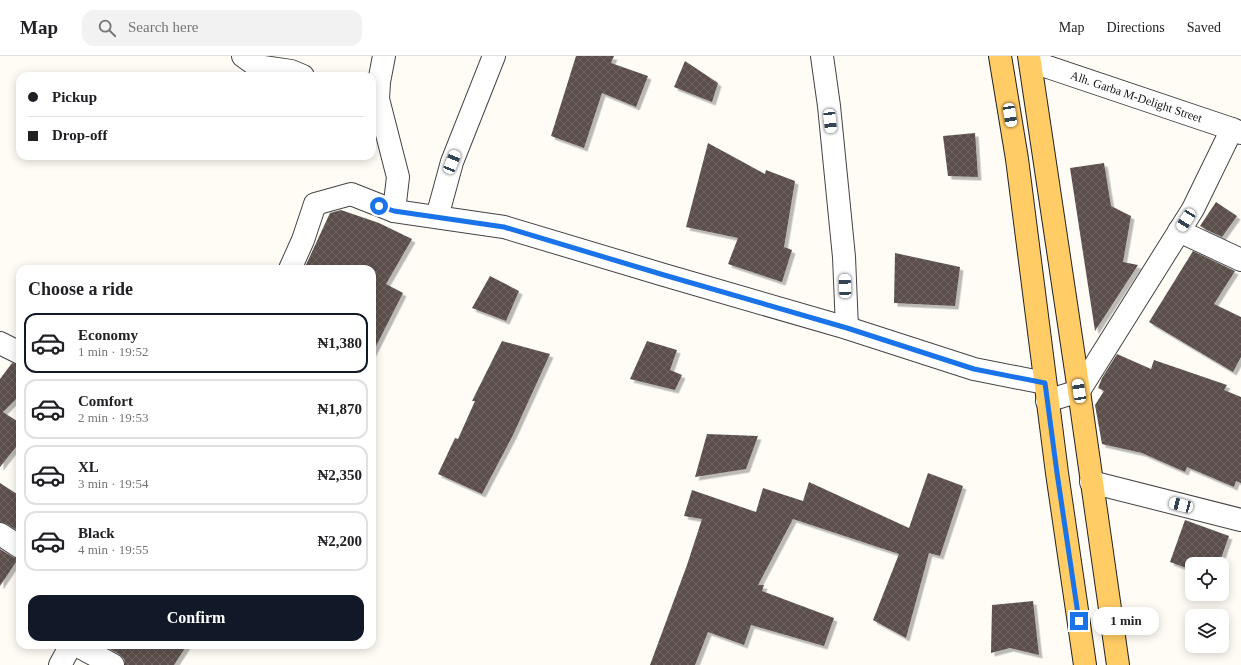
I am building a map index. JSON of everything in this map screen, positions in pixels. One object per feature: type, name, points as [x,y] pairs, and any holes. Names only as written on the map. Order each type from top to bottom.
[{"type":"main road","points":[[1000,56],[1017,159],[1046,392],[1085,665]]},
{"type":"main road","points":[[1030,59],[1118,665]]},
{"type":"street","points":[[244,56],[258,66],[293,72]]},
{"type":"street","points":[[384,56],[379,82],[378,99],[398,177],[394,211]]},
{"type":"street","points":[[437,217],[452,162],[494,56]]},
{"type":"street","points":[[822,56],[844,257],[847,328]]},
{"type":"street","name":"Alh. Garba M-Delight Street","points":[[1030,59],[1237,131]]},
{"type":"street","points":[[292,265],[303,240],[315,204],[351,194],[394,211],[504,227],[847,328],[1046,392],[1079,391],[1193,209],[1237,131]]},
{"type":"street","points":[[376,141],[394,162]]},
{"type":"street","points":[[1179,231],[1241,260]]},
{"type":"street","points":[[0,343],[16,351]]},
{"type":"street","points":[[1091,482],[1241,520]]},
{"type":"street","points":[[0,534],[16,544]]},
{"type":"street","points":[[60,665],[69,649]]},
{"type":"street","points":[[83,649],[113,665]]},
{"type":"building","points":[[576,56],[614,56],[611,63],[648,76],[636,107],[602,93],[584,148],[551,136]]},
{"type":"building","points":[[685,61],[718,83],[712,102],[674,87]]},
{"type":"building","points":[[975,133],[978,177],[948,176],[943,136]]},
{"type":"building","points":[[708,143],[765,174],[766,170],[795,181],[784,247],[792,250],[782,282],[728,264],[738,238],[686,227]]},
{"type":"building","points":[[1104,163],[1111,206],[1131,216],[1123,262],[1138,265],[1095,331],[1070,168]]},
{"type":"building","points":[[1216,202],[1237,216],[1222,237],[1200,226]]},
{"type":"building","points":[[341,210],[379,223],[412,239],[386,284],[403,293],[376,346],[376,265],[306,265],[330,213]]},
{"type":"building","points":[[1193,251],[1235,271],[1214,304],[1241,317],[1241,357],[1233,372],[1149,322]]},
{"type":"building","points":[[895,253],[960,267],[955,306],[894,303]]},
{"type":"building","points":[[490,276],[519,291],[506,321],[472,308]]},
{"type":"building","points":[[502,341],[550,354],[513,435],[482,494],[438,474],[455,438],[458,439],[475,401],[472,401]]},
{"type":"building","points":[[647,341],[677,350],[670,370],[682,375],[675,390],[630,379]]},
{"type":"building","points":[[1117,354],[1151,369],[1154,360],[1227,385],[1224,390],[1241,397],[1241,483],[1236,481],[1234,487],[1187,467],[1185,472],[1142,453],[1102,444],[1095,405],[1104,391],[1098,388],[1102,378]]},
{"type":"building","points":[[12,363],[16,364],[16,399],[3,412],[16,420],[16,447],[0,467],[0,379]]},
{"type":"building","points":[[707,434],[758,436],[746,469],[695,477]]},
{"type":"building","points":[[928,473],[963,486],[940,556],[929,553],[906,638],[873,620],[899,554],[793,519],[758,585],[764,585],[762,591],[834,618],[824,646],[751,625],[744,645],[708,632],[695,665],[650,665],[687,565],[702,519],[684,516],[692,490],[756,512],[763,488],[803,501],[809,482],[909,528]]},
{"type":"building","points":[[0,483],[16,493],[16,530],[0,522]]},
{"type":"building","points":[[1185,520],[1229,536],[1222,557],[1185,557],[1185,567],[1170,562]]},
{"type":"building","points":[[0,549],[16,558],[16,562],[0,586]]},
{"type":"building","points":[[1033,601],[1039,655],[1010,648],[991,653],[992,605]]},
{"type":"building","points":[[110,649],[184,649],[174,665],[125,665],[124,659],[119,654]]},
{"type":"route","points":[[379,206],[394,211],[504,227],[847,328],[974,369],[1045,383],[1079,621]]}]
